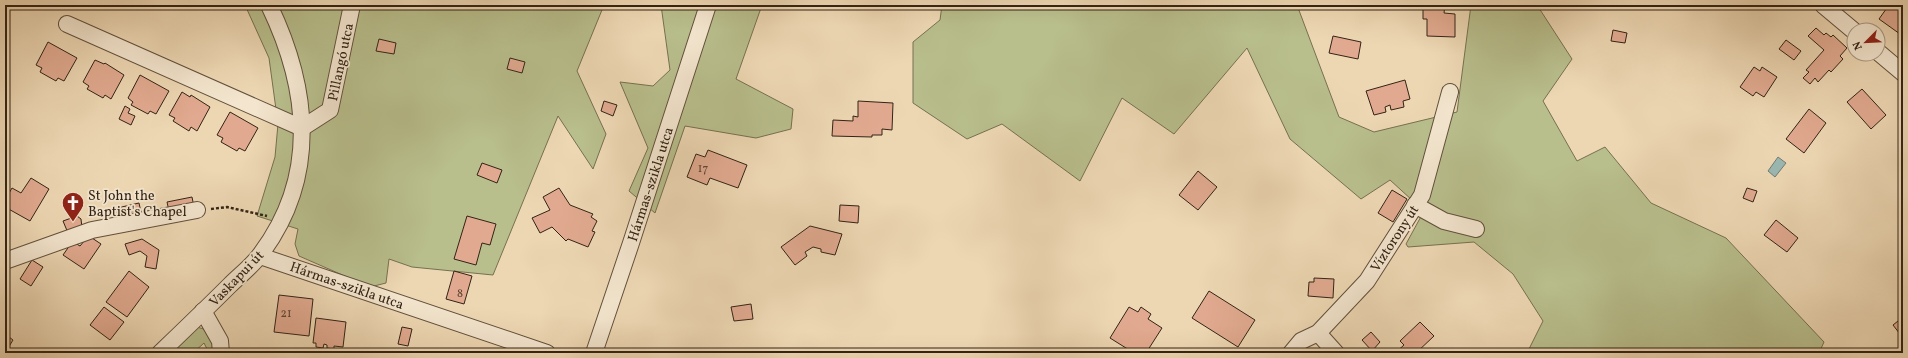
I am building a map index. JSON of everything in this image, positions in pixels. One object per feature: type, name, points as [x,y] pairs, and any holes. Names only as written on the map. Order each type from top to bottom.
[{"type":"street","name":"Vaskapui út","points":[[160,353],[260,256],[283,220],[295,187],[302,128],[297,80],[283,35],[269,5]]},
{"type":"street","name":"Pillangó utca","points":[[302,128],[330,110],[352,5]]},
{"type":"street","name":"Hármas-szikla utca","points":[[589,352],[631,243],[708,5]]},
{"type":"street","points":[[1823,5],[1846,24]]},
{"type":"street","points":[[68,24],[302,128]]},
{"type":"street","points":[[1886,59],[1903,73]]},
{"type":"street","name":"Víztorony út","points":[[1291,353],[1301,341],[1318,333],[1366,280],[1419,200],[1450,92]]},
{"type":"street","points":[[1419,200],[1444,221],[1476,229]]},
{"type":"street","points":[[5,261],[92,230],[197,210]]},
{"type":"street","name":"Hármas-szikla utca","points":[[260,256],[547,353]]},
{"type":"street","points":[[203,311],[220,341],[221,353]]},
{"type":"street","points":[[1318,333],[1336,353]]},
{"type":"path","points":[[227,207],[283,220]]},
{"type":"green space","points":[[245,5],[604,5],[577,71],[606,134],[593,169],[558,116],[493,275],[412,267],[389,259],[386,283],[370,287],[299,256],[295,244],[298,229],[257,216],[275,157],[278,124],[269,58]]},
{"type":"green space","points":[[661,5],[762,5],[736,79],[793,109],[791,129],[756,138],[685,126],[655,213],[629,191],[648,148],[620,82],[653,86],[670,70]]},
{"type":"green space","points":[[942,5],[1297,5],[1339,117],[1374,132],[1457,112],[1471,5],[1537,5],[1572,59],[1543,101],[1577,161],[1605,147],[1651,203],[1726,238],[1824,342],[1819,353],[1527,353],[1543,321],[1513,274],[1474,242],[1408,247],[1406,244],[1424,211],[1390,180],[1361,199],[1290,139],[1247,48],[1174,134],[1122,98],[1080,181],[1002,124],[967,139],[913,103],[913,42],[940,20]]},
{"type":"green space","points":[[197,327],[210,331],[215,353],[209,353],[204,343],[193,353],[167,353]]},
{"type":"water","points":[[1778,157],[1786,163],[1775,177],[1768,171]]},
{"type":"building","points":[[1423,5],[1445,5],[1444,13],[1455,14],[1455,37],[1427,36],[1427,19],[1423,19]]},
{"type":"building","points":[[1889,5],[1903,5],[1903,30],[1900,34],[1886,24],[1886,22],[1879,19]]},
{"type":"building","points":[[1816,28],[1824,35],[1826,33],[1831,37],[1833,35],[1846,47],[1840,56],[1843,59],[1831,72],[1829,70],[1818,82],[1815,78],[1810,84],[1803,78],[1809,72],[1806,70],[1824,50],[1808,36]]},
{"type":"building","points":[[1613,30],[1627,33],[1625,43],[1611,41]]},
{"type":"building","points":[[1333,36],[1361,42],[1358,59],[1329,53]]},
{"type":"building","points":[[379,39],[396,43],[394,54],[376,51]]},
{"type":"building","points":[[1786,40],[1801,51],[1794,60],[1779,49]]},
{"type":"building","points":[[48,42],[77,58],[64,81],[58,78],[56,81],[40,72],[42,68],[36,65]]},
{"type":"building","points":[[510,58],[525,62],[522,73],[507,69]]},
{"type":"building","points":[[95,60],[104,64],[105,63],[124,75],[111,99],[105,95],[103,98],[87,89],[89,86],[83,82]]},
{"type":"building","points":[[1754,67],[1760,71],[1762,67],[1777,77],[1764,97],[1756,92],[1753,96],[1740,87]]},
{"type":"building","points":[[140,75],[169,91],[156,114],[150,111],[148,114],[131,105],[133,102],[128,98]]},
{"type":"building","points":[[1405,80],[1410,99],[1403,101],[1404,107],[1391,110],[1390,105],[1385,107],[1386,112],[1374,115],[1366,91]]},
{"type":"building","points":[[1862,89],[1886,115],[1871,129],[1847,102]]},
{"type":"building","points":[[182,92],[190,97],[191,95],[210,107],[197,131],[191,127],[189,131],[173,121],[175,118],[169,115]]},
{"type":"building","points":[[604,101],[617,105],[613,116],[601,111]]},
{"type":"building","points":[[858,101],[893,103],[892,130],[882,129],[882,135],[872,135],[872,137],[832,136],[833,120],[853,121],[853,116],[858,117]]},
{"type":"building","points":[[125,106],[130,109],[128,113],[135,116],[131,125],[119,119]]},
{"type":"building","points":[[1809,109],[1826,123],[1804,153],[1786,139]]},
{"type":"building","points":[[230,112],[258,128],[245,151],[239,148],[237,151],[221,142],[223,138],[217,135]]},
{"type":"building","points":[[708,150],[747,165],[738,188],[710,178],[707,185],[687,177],[696,154],[705,157]]},
{"type":"building","points":[[482,163],[502,170],[497,183],[477,175]]},
{"type":"building","points":[[1198,171],[1217,187],[1198,210],[1179,195]]},
{"type":"building","points":[[31,178],[49,189],[30,221],[5,207],[5,200],[12,188],[21,193]]},
{"type":"building","points":[[559,188],[570,205],[593,214],[591,217],[597,221],[592,231],[595,232],[588,247],[568,239],[566,241],[552,227],[540,233],[532,218],[550,210],[543,197]]},
{"type":"building","points":[[1747,188],[1757,191],[1753,202],[1743,198]]},
{"type":"building","points":[[1392,190],[1407,199],[1393,222],[1378,213]]},
{"type":"building","points":[[192,197],[194,207],[169,211],[167,202]]},
{"type":"building","points":[[139,203],[141,212],[115,218],[113,209]]},
{"type":"building","points":[[840,205],[859,206],[858,223],[839,221]]},
{"type":"building","name":"St John the Baptist's Chapel","points":[[77,216],[81,219],[82,228],[68,233],[63,221]]},
{"type":"building","points":[[467,216],[496,224],[490,245],[482,243],[476,265],[454,259]]},
{"type":"building","points":[[1776,220],[1798,238],[1787,252],[1764,235]]},
{"type":"building","points":[[810,226],[842,234],[835,255],[821,252],[821,249],[813,247],[805,252],[807,256],[795,265],[781,247]]},
{"type":"building","points":[[92,238],[101,244],[84,269],[63,255],[70,245],[75,243],[80,246],[85,240]]},
{"type":"building","points":[[142,239],[159,250],[156,269],[145,267],[147,256],[140,251],[129,255],[125,244]]},
{"type":"building","points":[[32,260],[43,267],[31,286],[20,279]]},
{"type":"building","points":[[129,271],[149,287],[127,317],[106,302]]},
{"type":"building","points":[[454,271],[472,276],[464,304],[446,299]]},
{"type":"building","points":[[1314,278],[1334,279],[1333,298],[1308,296],[1309,282],[1314,282]]},
{"type":"building","points":[[1209,291],[1255,320],[1238,347],[1192,318]]},
{"type":"building","points":[[279,295],[313,299],[309,336],[274,332]]},
{"type":"building","points":[[751,304],[753,319],[734,321],[731,307]]},
{"type":"building","points":[[104,307],[124,322],[110,340],[90,325]]},
{"type":"building","points":[[1129,307],[1138,312],[1141,307],[1151,314],[1148,319],[1162,328],[1146,353],[1134,353],[1110,338]]},
{"type":"building","points":[[1903,317],[1903,338],[1893,325]]},
{"type":"building","points":[[316,318],[346,322],[343,347],[334,346],[334,349],[327,348],[327,345],[324,344],[323,348],[316,347],[316,343],[313,343]]},
{"type":"building","points":[[1420,322],[1434,336],[1416,353],[1395,353],[1404,345],[1400,341]]},
{"type":"building","points":[[402,327],[412,329],[408,346],[398,344]]},
{"type":"building","points":[[1371,332],[1380,342],[1372,351],[1362,340]]},
{"type":"building","points":[[5,334],[13,340],[5,353]]},
{"type":"place","name":"St John the Baptist's Chapel","points":[[73,222]]}]
